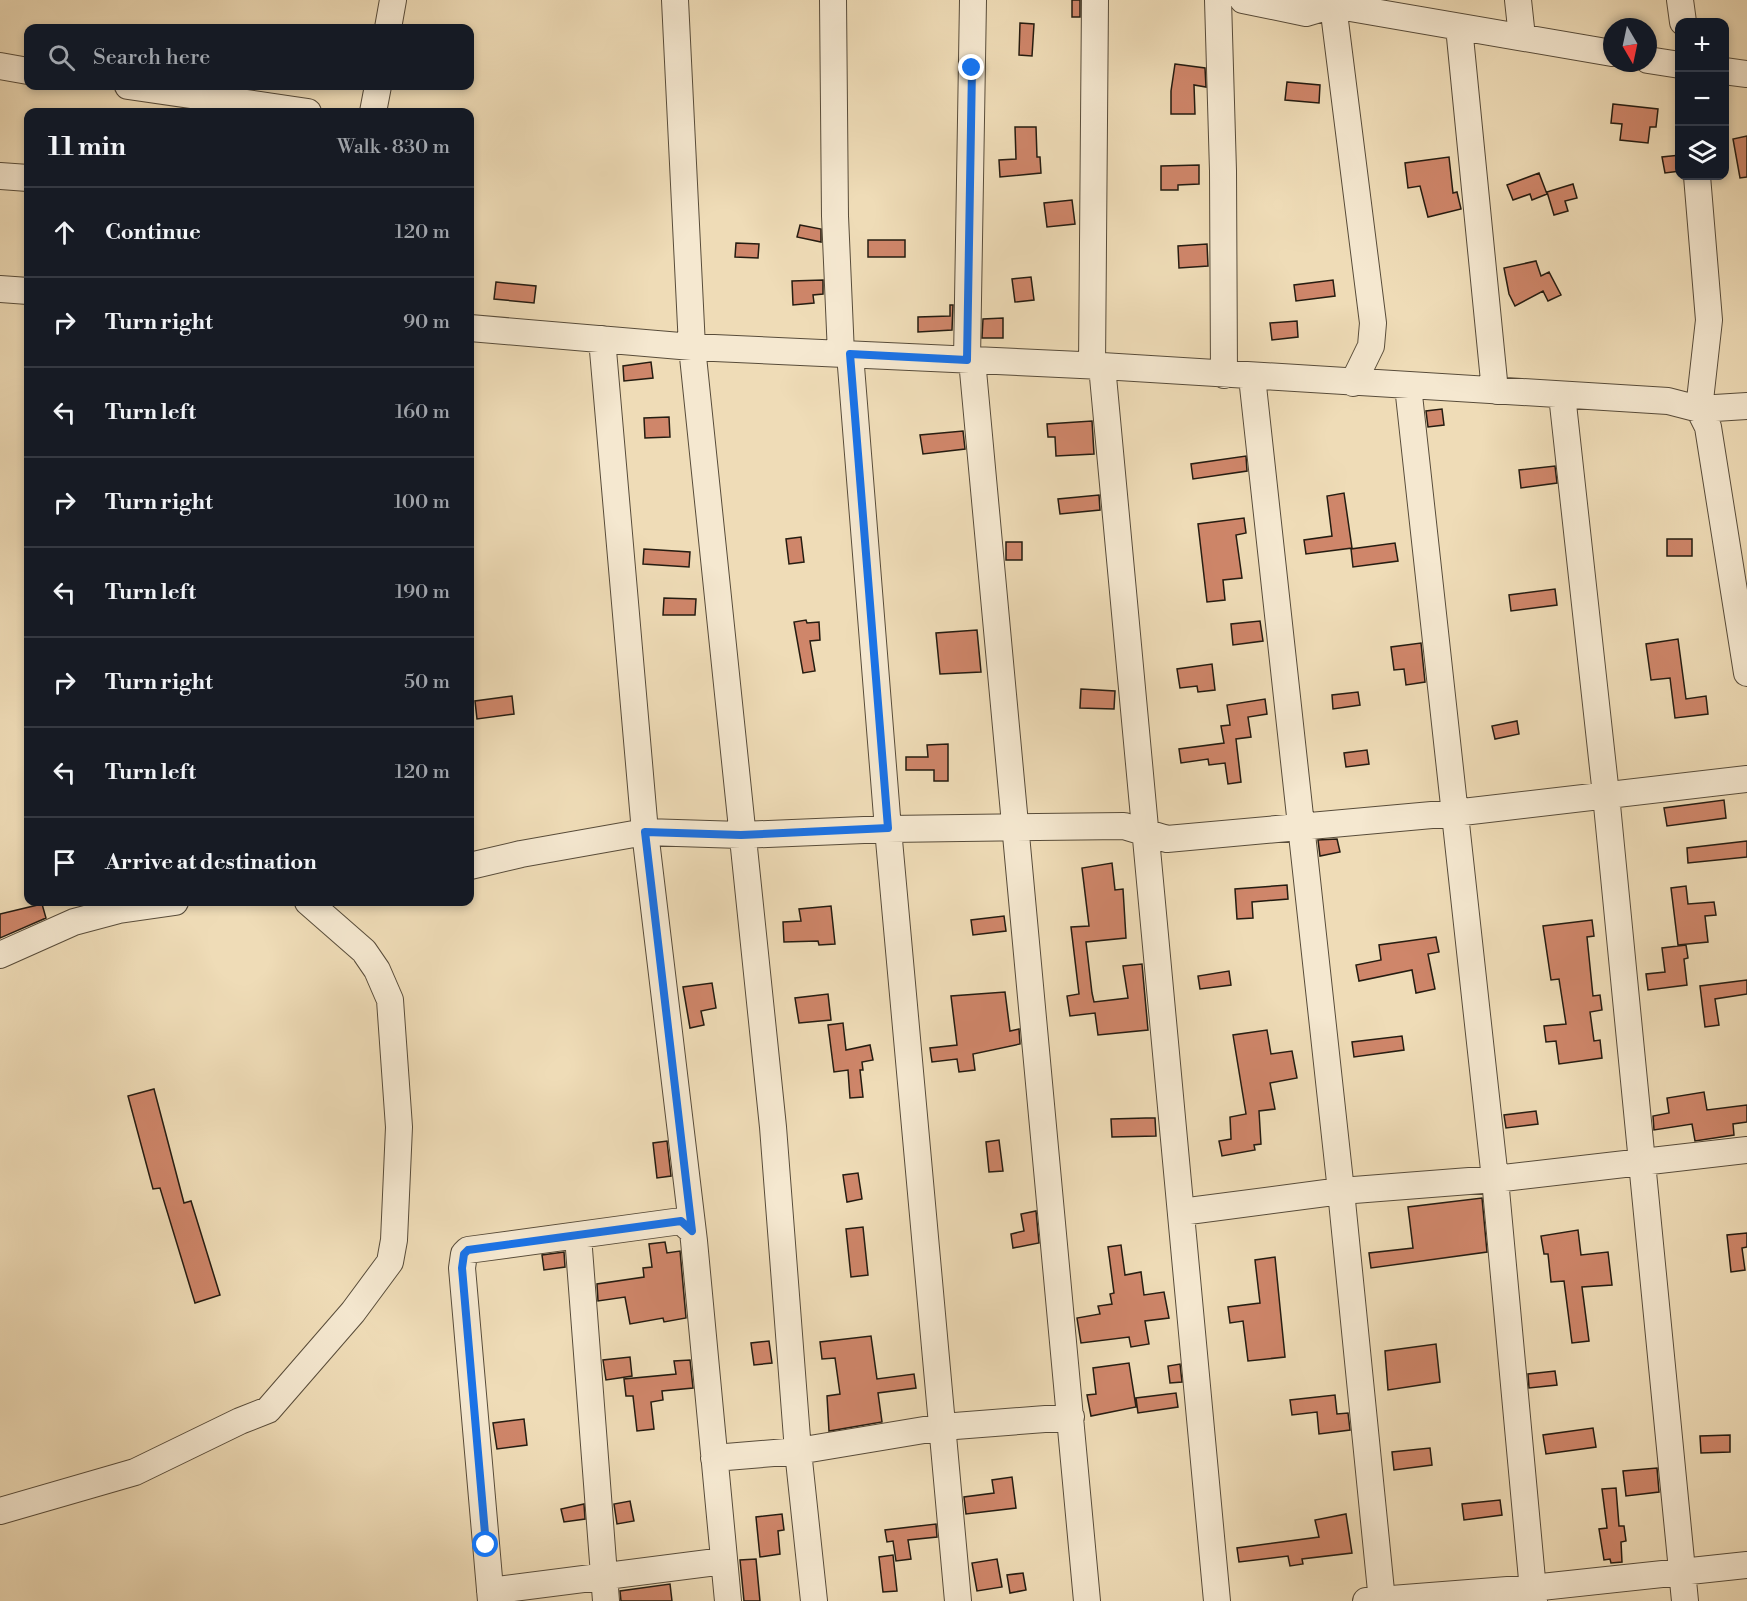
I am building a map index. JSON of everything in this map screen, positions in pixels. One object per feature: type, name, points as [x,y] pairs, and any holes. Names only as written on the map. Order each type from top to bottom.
[{"type":"street","points":[[389,24],[393,0]]},
{"type":"street","points":[[675,0],[692,347],[773,1127],[798,1451],[814,1601]]},
{"type":"street","points":[[834,0],[835,216],[845,354],[958,1601]]},
{"type":"street","points":[[973,0],[970,360],[1017,826],[1087,1601]]},
{"type":"street","points":[[1095,0],[1097,366],[1146,832],[1217,1601]]},
{"type":"street","points":[[1218,0],[1223,171],[1224,375]]},
{"type":"street","points":[[1243,0],[1306,13],[1335,2],[1459,27],[1603,52]]},
{"type":"street","points":[[1518,0],[1522,38]]},
{"type":"street","points":[[1680,0],[1682,18]]},
{"type":"street","points":[[1335,2],[1373,323],[1371,346],[1353,382]]},
{"type":"street","points":[[1459,27],[1495,391]]},
{"type":"street","points":[[1657,61],[1675,64]]},
{"type":"street","points":[[0,66],[24,70]]},
{"type":"street","points":[[1729,72],[1747,74]]},
{"type":"street","points":[[156,90],[281,108]]},
{"type":"street","points":[[374,108],[377,90]]},
{"type":"street","points":[[0,176],[24,178]]},
{"type":"street","points":[[1697,180],[1709,320],[1699,409],[1708,427],[1747,673]]},
{"type":"street","points":[[0,289],[24,291]]},
{"type":"street","points":[[474,328],[692,347],[1097,366],[1668,401],[1699,409],[1747,406]]},
{"type":"street","points":[[602,339],[645,832],[692,1231],[728,1601]]},
{"type":"street","points":[[1252,377],[1341,1191],[1376,1600],[1533,1594],[1683,1571],[1747,1565]]},
{"type":"street","points":[[1408,386],[1495,1179],[1533,1594]]},
{"type":"street","points":[[1562,395],[1606,795],[1685,1601]]},
{"type":"street","points":[[474,866],[521,854],[645,832],[741,835],[888,828],[1124,826],[1167,839],[1454,813],[1747,779]]},
{"type":"street","points":[[0,955],[74,922],[118,910],[146,906]]},
{"type":"street","points":[[0,1511],[135,1472],[240,1421],[268,1410],[345,1321],[390,1262],[394,1240],[399,1127],[390,1000],[377,970],[364,951],[313,906]]},
{"type":"street","points":[[1181,1212],[1341,1191],[1495,1179],[1747,1150]]},
{"type":"street","points":[[692,1231],[681,1221],[468,1250],[464,1254],[462,1268],[490,1596],[605,1589],[724,1561]]},
{"type":"street","points":[[578,1236],[605,1589]]},
{"type":"street","points":[[714,1458],[798,1451],[942,1427],[1071,1417]]},
{"type":"building","points":[[1072,0],[1080,0],[1080,17],[1072,17]]},
{"type":"building","points":[[1020,23],[1034,24],[1032,56],[1019,55]]},
{"type":"building","points":[[1175,64],[1205,68],[1206,87],[1194,85],[1195,114],[1171,114],[1171,91]]},
{"type":"building","points":[[1287,82],[1320,85],[1319,103],[1285,100]]},
{"type":"building","points":[[1613,104],[1658,109],[1656,127],[1650,127],[1648,143],[1620,140],[1622,124],[1611,123]]},
{"type":"building","points":[[1015,127],[1036,127],[1037,157],[1040,157],[1041,173],[1000,177],[999,160],[1016,159]]},
{"type":"building","points":[[1747,136],[1747,177],[1740,178],[1733,139]]},
{"type":"building","points":[[1675,156],[1675,172],[1665,173],[1662,157]]},
{"type":"building","points":[[1449,157],[1453,193],[1457,192],[1461,209],[1428,217],[1420,186],[1408,188],[1405,163]]},
{"type":"building","points":[[1199,165],[1199,184],[1178,185],[1178,190],[1161,190],[1161,166]]},
{"type":"building","points":[[1539,173],[1547,194],[1532,200],[1530,194],[1513,200],[1507,185]]},
{"type":"building","points":[[1573,184],[1577,198],[1565,201],[1568,211],[1554,215],[1547,192]]},
{"type":"building","points":[[1072,200],[1075,224],[1047,227],[1044,203]]},
{"type":"building","points":[[800,225],[821,229],[821,242],[797,237]]},
{"type":"building","points":[[868,240],[905,240],[905,257],[868,257]]},
{"type":"building","points":[[736,243],[759,244],[758,258],[735,257]]},
{"type":"building","points":[[1207,244],[1208,266],[1179,268],[1178,246]]},
{"type":"building","points":[[1536,261],[1541,276],[1549,272],[1561,295],[1548,301],[1543,291],[1515,306],[1509,294],[1504,268]]},
{"type":"building","points":[[1031,277],[1034,300],[1015,302],[1012,279]]},
{"type":"building","points":[[823,280],[823,294],[813,295],[814,303],[793,305],[792,281]]},
{"type":"building","points":[[1333,280],[1335,296],[1296,301],[1294,285]]},
{"type":"building","points":[[496,282],[536,286],[534,303],[494,299]]},
{"type":"building","points":[[950,305],[953,305],[952,330],[918,332],[918,317],[950,316]]},
{"type":"building","points":[[1003,318],[1003,338],[982,338],[983,319]]},
{"type":"building","points":[[1297,321],[1298,337],[1272,340],[1270,323]]},
{"type":"building","points":[[651,362],[653,378],[624,381],[623,366]]},
{"type":"building","points":[[1442,409],[1444,425],[1428,427],[1426,411]]},
{"type":"building","points":[[669,417],[670,437],[645,438],[644,418]]},
{"type":"building","points":[[1092,421],[1094,454],[1056,456],[1055,437],[1048,437],[1047,424]]},
{"type":"building","points":[[963,431],[965,449],[923,454],[920,435]]},
{"type":"building","points":[[1246,456],[1247,471],[1193,479],[1191,464]]},
{"type":"building","points":[[1555,466],[1557,483],[1521,488],[1519,470]]},
{"type":"building","points":[[1344,493],[1352,548],[1306,554],[1304,540],[1332,536],[1327,496]]},
{"type":"building","points":[[1099,495],[1100,510],[1060,514],[1058,499]]},
{"type":"building","points":[[1244,518],[1246,533],[1236,535],[1242,578],[1223,580],[1225,600],[1207,602],[1198,524]]},
{"type":"building","points":[[801,537],[804,562],[789,564],[786,539]]},
{"type":"building","points":[[1667,539],[1692,539],[1692,556],[1667,556]]},
{"type":"building","points":[[1006,542],[1022,542],[1022,560],[1006,560]]},
{"type":"building","points":[[1395,543],[1398,561],[1353,567],[1351,549]]},
{"type":"building","points":[[644,549],[690,552],[689,567],[643,564]]},
{"type":"building","points":[[1555,589],[1557,605],[1511,611],[1509,595]]},
{"type":"building","points":[[664,598],[696,599],[695,615],[663,615]]},
{"type":"building","points":[[806,620],[807,623],[819,622],[820,640],[810,641],[815,671],[803,673],[794,622]]},
{"type":"building","points":[[1260,621],[1263,641],[1233,645],[1231,624]]},
{"type":"building","points":[[977,630],[981,672],[940,674],[936,633]]},
{"type":"building","points":[[1678,639],[1686,699],[1706,696],[1708,714],[1675,718],[1670,678],[1651,680],[1646,644]]},
{"type":"building","points":[[1421,643],[1425,682],[1406,685],[1404,669],[1394,670],[1391,647]]},
{"type":"building","points":[[1212,664],[1215,690],[1198,692],[1197,686],[1180,688],[1177,669]]},
{"type":"building","points":[[1081,689],[1115,691],[1114,709],[1080,708]]},
{"type":"building","points":[[1358,692],[1360,705],[1333,709],[1332,695]]},
{"type":"building","points":[[512,696],[514,714],[477,719],[475,701]]},
{"type":"building","points":[[1265,699],[1267,714],[1248,717],[1251,737],[1236,739],[1241,782],[1228,784],[1225,763],[1209,765],[1208,759],[1181,763],[1179,749],[1224,743],[1221,726],[1230,725],[1227,705]]},
{"type":"building","points":[[1517,721],[1519,734],[1495,739],[1492,726]]},
{"type":"building","points":[[948,744],[948,781],[934,781],[934,770],[906,770],[906,757],[928,757],[927,745]]},
{"type":"building","points":[[1367,750],[1369,764],[1346,767],[1344,753]]},
{"type":"building","points":[[1724,800],[1726,818],[1667,826],[1664,808]]},
{"type":"building","points":[[1337,839],[1340,852],[1320,856],[1318,840]]},
{"type":"building","points":[[1747,841],[1747,857],[1688,863],[1687,848]]},
{"type":"building","points":[[1112,863],[1115,890],[1123,889],[1126,938],[1086,942],[1092,993],[1094,1002],[1128,998],[1123,966],[1142,964],[1148,1030],[1098,1035],[1095,1013],[1070,1016],[1067,996],[1079,994],[1071,927],[1089,926],[1082,868]]},
{"type":"building","points":[[1287,885],[1288,899],[1252,902],[1253,918],[1237,919],[1235,889]]},
{"type":"building","points":[[1686,886],[1688,904],[1714,902],[1716,915],[1705,916],[1708,942],[1678,945],[1671,888]]},
{"type":"building","points":[[43,906],[46,918],[0,938],[0,914]]},
{"type":"building","points":[[831,906],[835,944],[819,945],[818,941],[784,942],[783,922],[801,921],[799,909]]},
{"type":"building","points":[[1004,916],[1006,931],[973,935],[971,920]]},
{"type":"building","points":[[1592,920],[1594,936],[1587,937],[1593,996],[1600,995],[1602,1010],[1590,1012],[1594,1041],[1600,1040],[1602,1058],[1559,1064],[1556,1041],[1546,1042],[1544,1026],[1566,1024],[1559,979],[1551,980],[1543,926]]},
{"type":"building","points":[[1436,937],[1439,952],[1428,954],[1435,989],[1416,993],[1412,970],[1359,981],[1356,965],[1381,960],[1379,945]]},
{"type":"building","points":[[1686,945],[1688,958],[1684,959],[1687,985],[1648,990],[1646,974],[1665,972],[1662,948]]},
{"type":"building","points":[[1229,971],[1231,985],[1200,989],[1198,976]]},
{"type":"building","points":[[1747,980],[1747,994],[1715,999],[1719,1025],[1705,1027],[1700,986]]},
{"type":"building","points":[[712,983],[716,1008],[701,1011],[704,1025],[690,1028],[683,987]]},
{"type":"building","points":[[1005,992],[1010,1031],[1019,1029],[1020,1044],[973,1054],[975,1070],[959,1072],[957,1059],[932,1062],[930,1048],[957,1045],[951,996]]},
{"type":"building","points":[[828,994],[831,1020],[799,1023],[795,998]]},
{"type":"building","points":[[843,1023],[846,1050],[870,1045],[873,1060],[862,1062],[863,1070],[860,1070],[863,1097],[850,1098],[848,1070],[834,1072],[828,1025]]},
{"type":"building","points":[[1267,1030],[1271,1054],[1292,1051],[1297,1078],[1270,1083],[1275,1109],[1259,1111],[1261,1144],[1254,1145],[1255,1150],[1222,1156],[1219,1141],[1231,1139],[1230,1117],[1246,1114],[1233,1035]]},
{"type":"building","points":[[1402,1036],[1404,1050],[1354,1057],[1352,1042]]},
{"type":"building","points":[[154,1089],[184,1203],[191,1201],[220,1295],[195,1303],[160,1188],[153,1189],[128,1096]]},
{"type":"building","points":[[1704,1092],[1707,1110],[1747,1105],[1747,1122],[1733,1124],[1734,1135],[1695,1141],[1692,1124],[1654,1130],[1653,1116],[1669,1113],[1667,1098]]},
{"type":"building","points":[[1536,1111],[1538,1124],[1506,1128],[1504,1115]]},
{"type":"building","points":[[1155,1118],[1156,1136],[1112,1137],[1111,1119]]},
{"type":"building","points":[[999,1140],[1003,1171],[989,1172],[986,1142]]},
{"type":"building","points":[[667,1141],[671,1176],[657,1178],[653,1143]]},
{"type":"building","points":[[858,1173],[862,1199],[847,1202],[843,1175]]},
{"type":"building","points":[[1482,1198],[1487,1252],[1371,1268],[1369,1253],[1413,1248],[1408,1207]]},
{"type":"building","points":[[1036,1211],[1039,1243],[1013,1248],[1011,1234],[1024,1231],[1021,1214]]},
{"type":"building","points":[[863,1227],[868,1275],[851,1277],[846,1229]]},
{"type":"building","points":[[1578,1230],[1581,1255],[1608,1252],[1612,1285],[1582,1287],[1589,1341],[1572,1343],[1564,1281],[1551,1282],[1548,1254],[1544,1254],[1541,1236]]},
{"type":"building","points":[[1747,1233],[1747,1247],[1742,1248],[1745,1270],[1731,1272],[1727,1235]]},
{"type":"building","points":[[665,1242],[667,1253],[680,1251],[686,1318],[664,1322],[663,1318],[630,1324],[625,1297],[598,1301],[597,1284],[644,1277],[643,1268],[652,1267],[649,1244]]},
{"type":"building","points":[[1121,1245],[1125,1275],[1141,1272],[1144,1295],[1164,1292],[1169,1318],[1145,1321],[1149,1344],[1131,1347],[1129,1337],[1081,1343],[1077,1318],[1100,1314],[1098,1306],[1112,1304],[1110,1294],[1114,1293],[1108,1247]]},
{"type":"building","points":[[564,1252],[565,1267],[544,1270],[542,1255]]},
{"type":"building","points":[[1275,1257],[1285,1357],[1248,1361],[1243,1321],[1230,1323],[1228,1307],[1260,1303],[1255,1260]]},
{"type":"building","points":[[871,1336],[877,1379],[914,1374],[916,1388],[878,1393],[882,1422],[829,1431],[827,1396],[840,1394],[835,1358],[822,1359],[820,1342]]},
{"type":"building","points":[[769,1341],[772,1363],[754,1365],[751,1343]]},
{"type":"building","points":[[1436,1344],[1440,1382],[1388,1390],[1385,1351]]},
{"type":"building","points":[[630,1357],[632,1376],[606,1380],[603,1360]]},
{"type":"building","points":[[690,1360],[693,1388],[662,1391],[663,1400],[651,1402],[654,1429],[637,1431],[633,1396],[626,1396],[624,1379],[676,1374],[674,1361]]},
{"type":"building","points":[[1129,1363],[1136,1407],[1091,1416],[1087,1395],[1096,1394],[1093,1368]]},
{"type":"building","points":[[1180,1364],[1182,1382],[1170,1383],[1168,1366]]},
{"type":"building","points":[[1555,1371],[1557,1385],[1529,1388],[1528,1374]]},
{"type":"building","points":[[1176,1393],[1178,1407],[1138,1413],[1136,1398]]},
{"type":"building","points":[[1335,1395],[1337,1414],[1348,1413],[1350,1430],[1319,1434],[1317,1412],[1292,1415],[1290,1400]]},
{"type":"building","points":[[524,1419],[527,1445],[497,1449],[493,1423]]},
{"type":"building","points":[[1593,1428],[1596,1447],[1546,1454],[1543,1435]]},
{"type":"building","points":[[1730,1435],[1730,1452],[1701,1453],[1700,1436]]},
{"type":"building","points":[[1430,1448],[1432,1465],[1394,1470],[1392,1452]]},
{"type":"building","points":[[1657,1468],[1659,1492],[1626,1496],[1623,1471]]},
{"type":"building","points":[[1012,1477],[1016,1508],[966,1514],[964,1497],[994,1493],[992,1480]]},
{"type":"building","points":[[1616,1488],[1619,1526],[1624,1526],[1626,1541],[1621,1542],[1622,1562],[1611,1563],[1610,1559],[1604,1560],[1599,1529],[1607,1528],[1602,1489]]},
{"type":"building","points":[[1500,1500],[1502,1515],[1464,1520],[1462,1504]]},
{"type":"building","points":[[630,1501],[634,1521],[617,1524],[614,1504]]},
{"type":"building","points":[[584,1504],[585,1519],[564,1522],[561,1509]]},
{"type":"building","points":[[782,1514],[784,1530],[778,1531],[780,1554],[760,1557],[756,1517]]},
{"type":"building","points":[[1346,1514],[1352,1553],[1302,1559],[1303,1564],[1290,1566],[1288,1556],[1239,1562],[1237,1548],[1319,1537],[1315,1520]]},
{"type":"building","points":[[936,1524],[937,1537],[908,1540],[911,1559],[896,1561],[893,1541],[887,1542],[885,1530]]},
{"type":"building","points":[[893,1555],[897,1591],[883,1592],[879,1557]]},
{"type":"building","points":[[756,1559],[760,1601],[744,1601],[740,1560]]},
{"type":"building","points":[[997,1559],[1002,1587],[977,1591],[972,1563]]},
{"type":"building","points":[[1023,1573],[1026,1590],[1010,1593],[1007,1575]]},
{"type":"building","points":[[670,1584],[672,1601],[621,1601],[620,1591]]},
{"type":"route","points":[[486,1545],[462,1268],[464,1254],[468,1250],[681,1221],[692,1231],[645,832],[741,835],[888,828],[850,354],[967,360],[972,68]]}]
